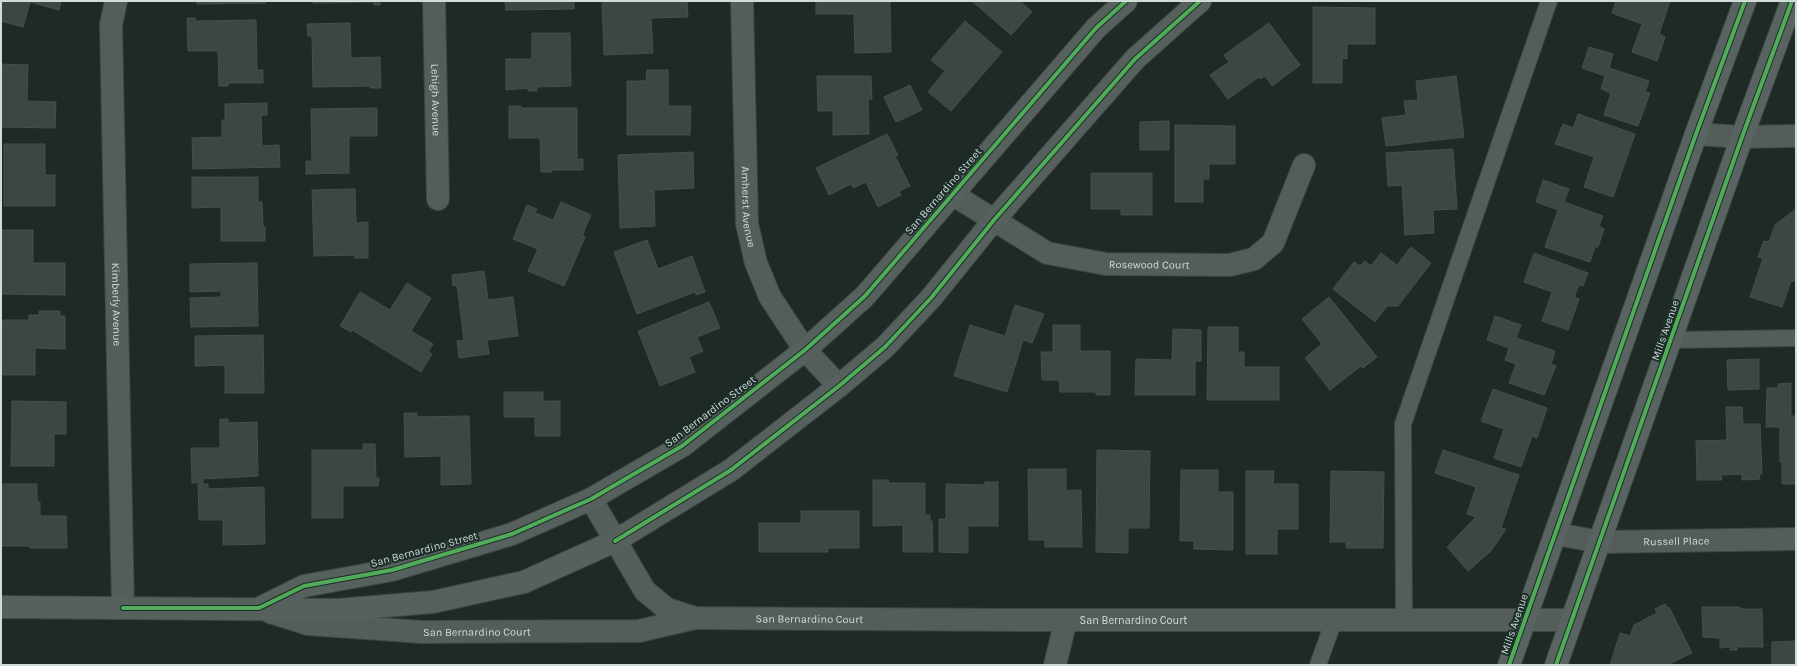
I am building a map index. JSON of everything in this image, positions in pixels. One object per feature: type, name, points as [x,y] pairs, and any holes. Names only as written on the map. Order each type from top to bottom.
[{"type":"main road","name":"San Bernardino Street","points":[[259,608],[304,586],[392,570],[512,534],[591,499],[682,446],[805,350],[865,296],[1096,28],[1126,1]]},
{"type":"main road","name":"San Bernardino Street","points":[[1,607],[259,608],[337,610],[433,602],[524,582],[615,541],[731,470],[840,386],[885,347],[932,298],[994,220],[1135,59],[1200,1]]},
{"type":"main road","name":"Mills Avenue","points":[[1509,665],[1696,134],[1745,1]]},
{"type":"main road","name":"Mills Avenue","points":[[1556,665],[1571,620],[1601,542],[1742,137],[1792,1]]},
{"type":"street","name":"Kimberly Avenue","points":[[116,1],[111,25],[123,608]]},
{"type":"street","name":"Lehigh Avenue","points":[[434,1],[438,199]]},
{"type":"street","name":"Amherst Avenue","points":[[742,1],[748,224],[756,263],[770,297],[805,350],[840,386]]},
{"type":"street","points":[[1696,134],[1742,137],[1796,136]]},
{"type":"street","name":"Rosewood Court","points":[[952,194],[1047,253],[1106,264],[1230,265],[1254,258],[1272,243],[1304,165]]},
{"type":"street","name":"San Bernardino Court","points":[[591,499],[645,591],[667,609],[695,618]]},
{"type":"street","name":"Russell Place","points":[[1556,534],[1601,542],[1796,539]]},
{"type":"street","name":"San Bernardino Court","points":[[259,608],[308,624],[422,632],[639,631],[695,618],[1571,620]]},
{"type":"street","points":[[1055,665],[1066,620]]},
{"type":"lane","points":[[1404,619],[1403,424],[1549,1]]},
{"type":"lane","points":[[1671,340],[1796,338]]},
{"type":"lane","points":[[1318,665],[1334,620]]},
{"type":"building","points":[[1,1],[61,1],[59,10],[30,2],[23,27],[1,21]]},
{"type":"building","points":[[197,1],[265,1],[266,3],[197,4]]},
{"type":"building","points":[[313,1],[380,1],[380,5],[374,5],[374,2],[313,3]]},
{"type":"building","points":[[505,1],[574,1],[574,9],[506,10]]},
{"type":"building","points":[[602,1],[687,1],[688,17],[651,18],[653,53],[604,55]]},
{"type":"building","points":[[816,1],[890,1],[891,52],[855,53],[854,14],[816,14]]},
{"type":"building","points":[[972,1],[1020,1],[1032,12],[1011,35]]},
{"type":"building","points":[[1616,1],[1670,1],[1659,34],[1665,37],[1657,61],[1632,52],[1642,24],[1612,13]]},
{"type":"building","points":[[1313,7],[1375,8],[1375,44],[1347,44],[1347,59],[1342,58],[1342,83],[1313,83]]},
{"type":"building","points":[[187,18],[195,18],[196,21],[256,20],[257,70],[263,70],[263,83],[228,83],[228,86],[219,86],[218,51],[188,51]]},
{"type":"building","points":[[965,21],[1002,52],[951,111],[928,92],[945,71],[931,60]]},
{"type":"building","points":[[350,23],[351,58],[380,57],[381,88],[370,88],[370,86],[313,87],[312,36],[308,36],[307,24]]},
{"type":"building","points":[[1269,23],[1300,65],[1272,86],[1265,76],[1260,79],[1259,77],[1228,99],[1210,75],[1229,62],[1224,55]]},
{"type":"building","points":[[532,33],[570,33],[571,86],[537,87],[537,91],[528,91],[528,88],[506,90],[506,59],[532,59]]},
{"type":"building","points":[[1589,47],[1613,54],[1609,68],[1649,81],[1645,92],[1650,93],[1638,126],[1604,115],[1611,93],[1601,89],[1605,76],[1582,68]]},
{"type":"building","points":[[1,64],[28,65],[27,101],[56,102],[55,128],[1,127]]},
{"type":"building","points":[[647,70],[668,70],[668,106],[691,106],[690,135],[627,135],[627,81],[646,81]]},
{"type":"building","points":[[817,76],[871,76],[872,99],[868,99],[869,134],[833,135],[833,111],[818,111]]},
{"type":"building","points":[[1456,76],[1464,137],[1386,146],[1382,118],[1406,115],[1404,101],[1418,100],[1416,81]]},
{"type":"building","points":[[910,85],[922,110],[896,122],[884,97]]},
{"type":"building","points":[[267,103],[267,115],[261,115],[262,146],[279,145],[280,167],[193,169],[192,138],[222,137],[222,120],[225,120],[225,104]]},
{"type":"building","points":[[509,106],[521,106],[521,108],[577,108],[577,159],[583,159],[583,170],[552,170],[552,172],[541,172],[540,138],[509,138]]},
{"type":"building","points":[[377,108],[377,136],[349,136],[349,173],[306,174],[306,161],[312,161],[311,109]]},
{"type":"building","points":[[1578,114],[1635,134],[1613,197],[1584,187],[1594,157],[1555,144],[1563,124],[1573,128]]},
{"type":"building","points":[[1169,121],[1169,150],[1140,150],[1140,122]]},
{"type":"building","points":[[1175,125],[1235,126],[1235,164],[1209,164],[1209,179],[1203,179],[1203,202],[1175,202]]},
{"type":"building","points":[[887,134],[898,155],[895,156],[910,186],[899,191],[901,195],[878,207],[866,182],[853,188],[851,184],[829,195],[816,168]]},
{"type":"building","points":[[4,144],[45,144],[45,175],[55,175],[55,206],[4,206]]},
{"type":"building","points":[[1453,149],[1457,209],[1433,210],[1434,233],[1405,235],[1402,185],[1388,186],[1386,153]]},
{"type":"building","points":[[693,152],[694,188],[654,190],[655,226],[620,228],[618,155]]},
{"type":"building","points":[[1091,173],[1152,173],[1152,215],[1121,215],[1121,209],[1091,209]]},
{"type":"building","points":[[192,177],[258,177],[258,202],[262,202],[265,241],[221,241],[221,207],[192,208]]},
{"type":"building","points":[[1543,180],[1569,189],[1564,202],[1603,216],[1599,226],[1604,229],[1598,247],[1595,247],[1590,262],[1545,247],[1558,210],[1536,202]]},
{"type":"building","points":[[355,189],[356,223],[368,222],[368,258],[355,258],[355,255],[314,256],[312,190]]},
{"type":"building","points":[[561,202],[591,215],[582,236],[585,237],[564,286],[528,271],[538,249],[513,239],[527,205],[537,209],[535,213],[553,220]]},
{"type":"building","points":[[1796,209],[1796,282],[1791,281],[1782,307],[1750,297],[1763,258],[1758,257],[1764,241],[1769,242],[1775,225]]},
{"type":"building","points":[[1,230],[33,230],[33,263],[65,263],[65,295],[1,294]]},
{"type":"building","points":[[647,240],[658,269],[692,256],[705,292],[696,295],[695,292],[637,314],[614,252]]},
{"type":"building","points":[[1411,247],[1431,263],[1398,306],[1387,306],[1375,322],[1333,289],[1354,262],[1360,266],[1365,261],[1371,266],[1381,253],[1397,265]]},
{"type":"building","points":[[1534,253],[1588,273],[1583,286],[1579,285],[1574,297],[1579,299],[1568,330],[1542,321],[1552,292],[1524,282]]},
{"type":"building","points":[[257,263],[258,326],[191,327],[190,298],[221,297],[221,291],[190,292],[190,264]]},
{"type":"building","points":[[484,271],[488,300],[513,297],[518,336],[487,340],[489,354],[459,358],[457,341],[464,340],[457,285],[453,286],[452,275]]},
{"type":"building","points":[[407,283],[431,298],[411,331],[433,344],[428,352],[432,354],[421,372],[352,330],[351,332],[340,326],[360,292],[390,310]]},
{"type":"building","points":[[1329,297],[1377,357],[1363,368],[1361,366],[1330,390],[1305,358],[1322,344],[1302,319]]},
{"type":"building","points":[[709,302],[720,328],[697,337],[703,351],[689,357],[695,372],[660,386],[638,331]]},
{"type":"building","points":[[1015,305],[1044,314],[1032,343],[1023,340],[1007,392],[954,376],[970,325],[1005,336]]},
{"type":"building","points":[[39,311],[60,311],[60,316],[65,316],[65,349],[35,348],[35,375],[1,375],[1,320],[29,320],[29,315],[39,315]]},
{"type":"building","points":[[1495,316],[1521,325],[1516,338],[1555,351],[1551,364],[1556,366],[1544,395],[1509,383],[1516,364],[1505,360],[1509,348],[1487,340]]},
{"type":"building","points":[[1053,325],[1080,325],[1080,351],[1110,351],[1110,395],[1096,395],[1096,392],[1060,392],[1059,380],[1042,380],[1041,352],[1053,352]]},
{"type":"building","points":[[1208,327],[1238,327],[1238,352],[1244,352],[1244,367],[1279,367],[1279,400],[1207,400]]},
{"type":"building","points":[[1173,329],[1201,330],[1201,361],[1195,361],[1195,395],[1135,395],[1136,359],[1172,360]]},
{"type":"building","points":[[263,335],[264,393],[225,393],[225,365],[195,366],[195,336]]},
{"type":"building","points":[[1759,359],[1759,389],[1728,390],[1727,360]]},
{"type":"building","points":[[1791,383],[1791,416],[1796,416],[1796,484],[1782,484],[1782,462],[1780,462],[1780,427],[1766,427],[1767,388],[1778,388],[1778,384]]},
{"type":"building","points":[[1493,389],[1547,408],[1537,438],[1532,436],[1521,467],[1494,458],[1504,429],[1481,421]]},
{"type":"building","points":[[504,392],[543,392],[543,401],[560,401],[560,436],[535,436],[535,417],[504,417]]},
{"type":"building","points":[[12,401],[66,402],[66,434],[54,434],[54,466],[11,466]]},
{"type":"building","points":[[1726,407],[1742,407],[1743,424],[1760,424],[1762,474],[1759,474],[1760,479],[1742,480],[1742,474],[1721,475],[1722,480],[1697,480],[1696,441],[1727,440]]},
{"type":"building","points":[[404,413],[417,413],[417,417],[469,416],[471,484],[441,485],[441,456],[405,457]]},
{"type":"building","points":[[220,419],[228,419],[228,423],[257,422],[258,476],[203,479],[203,483],[192,483],[191,448],[220,448]]},
{"type":"building","points":[[363,444],[375,444],[376,478],[379,478],[378,486],[343,486],[343,518],[312,518],[312,450],[363,450]]},
{"type":"building","points":[[1097,450],[1150,451],[1149,528],[1128,528],[1128,553],[1096,552]]},
{"type":"building","points":[[1443,450],[1519,475],[1501,528],[1506,529],[1491,551],[1468,571],[1447,547],[1476,517],[1467,514],[1476,487],[1435,473]]},
{"type":"building","points":[[1028,469],[1066,469],[1066,491],[1081,490],[1082,547],[1045,547],[1045,540],[1029,540]]},
{"type":"building","points":[[1181,470],[1218,470],[1218,492],[1233,492],[1233,550],[1194,549],[1194,541],[1180,541]]},
{"type":"building","points":[[1246,471],[1274,471],[1273,484],[1298,484],[1298,529],[1277,529],[1277,554],[1246,554]]},
{"type":"building","points":[[1331,471],[1384,472],[1383,548],[1346,548],[1346,542],[1330,542]]},
{"type":"building","points":[[873,480],[888,480],[889,483],[925,483],[925,515],[930,515],[930,521],[932,521],[933,552],[903,552],[903,525],[873,526]]},
{"type":"building","points":[[985,482],[998,482],[998,526],[968,526],[968,553],[939,552],[939,519],[946,519],[946,484],[985,485]]},
{"type":"building","points":[[1,484],[37,484],[37,502],[40,502],[40,516],[66,516],[67,548],[1,546]]},
{"type":"building","points":[[198,484],[208,484],[208,489],[264,487],[265,544],[223,545],[223,520],[199,520]]},
{"type":"building","points":[[801,511],[859,511],[859,548],[828,548],[828,552],[759,552],[759,523],[801,523]]},
{"type":"building","points":[[1665,604],[1667,608],[1669,607],[1692,653],[1667,665],[1610,665],[1620,633],[1630,636],[1634,625],[1657,613],[1655,609]]},
{"type":"building","points":[[1702,607],[1740,607],[1740,609],[1762,609],[1763,647],[1737,647],[1737,650],[1730,650],[1730,647],[1720,648],[1720,638],[1703,637]]},
{"type":"building","points":[[1796,641],[1796,665],[1772,665],[1772,642]]},
{"type":"cycle path","points":[[123,608],[259,608],[304,586],[392,570],[512,534],[591,499],[682,446],[805,350],[865,296],[1096,28],[1126,1]]},
{"type":"cycle path","points":[[615,541],[731,470],[839,386],[885,347],[931,298],[994,220],[1135,59],[1200,1]]},
{"type":"cycle path","points":[[1509,665],[1696,134],[1745,1]]},
{"type":"cycle path","points":[[1556,665],[1742,137],[1792,1]]}]
